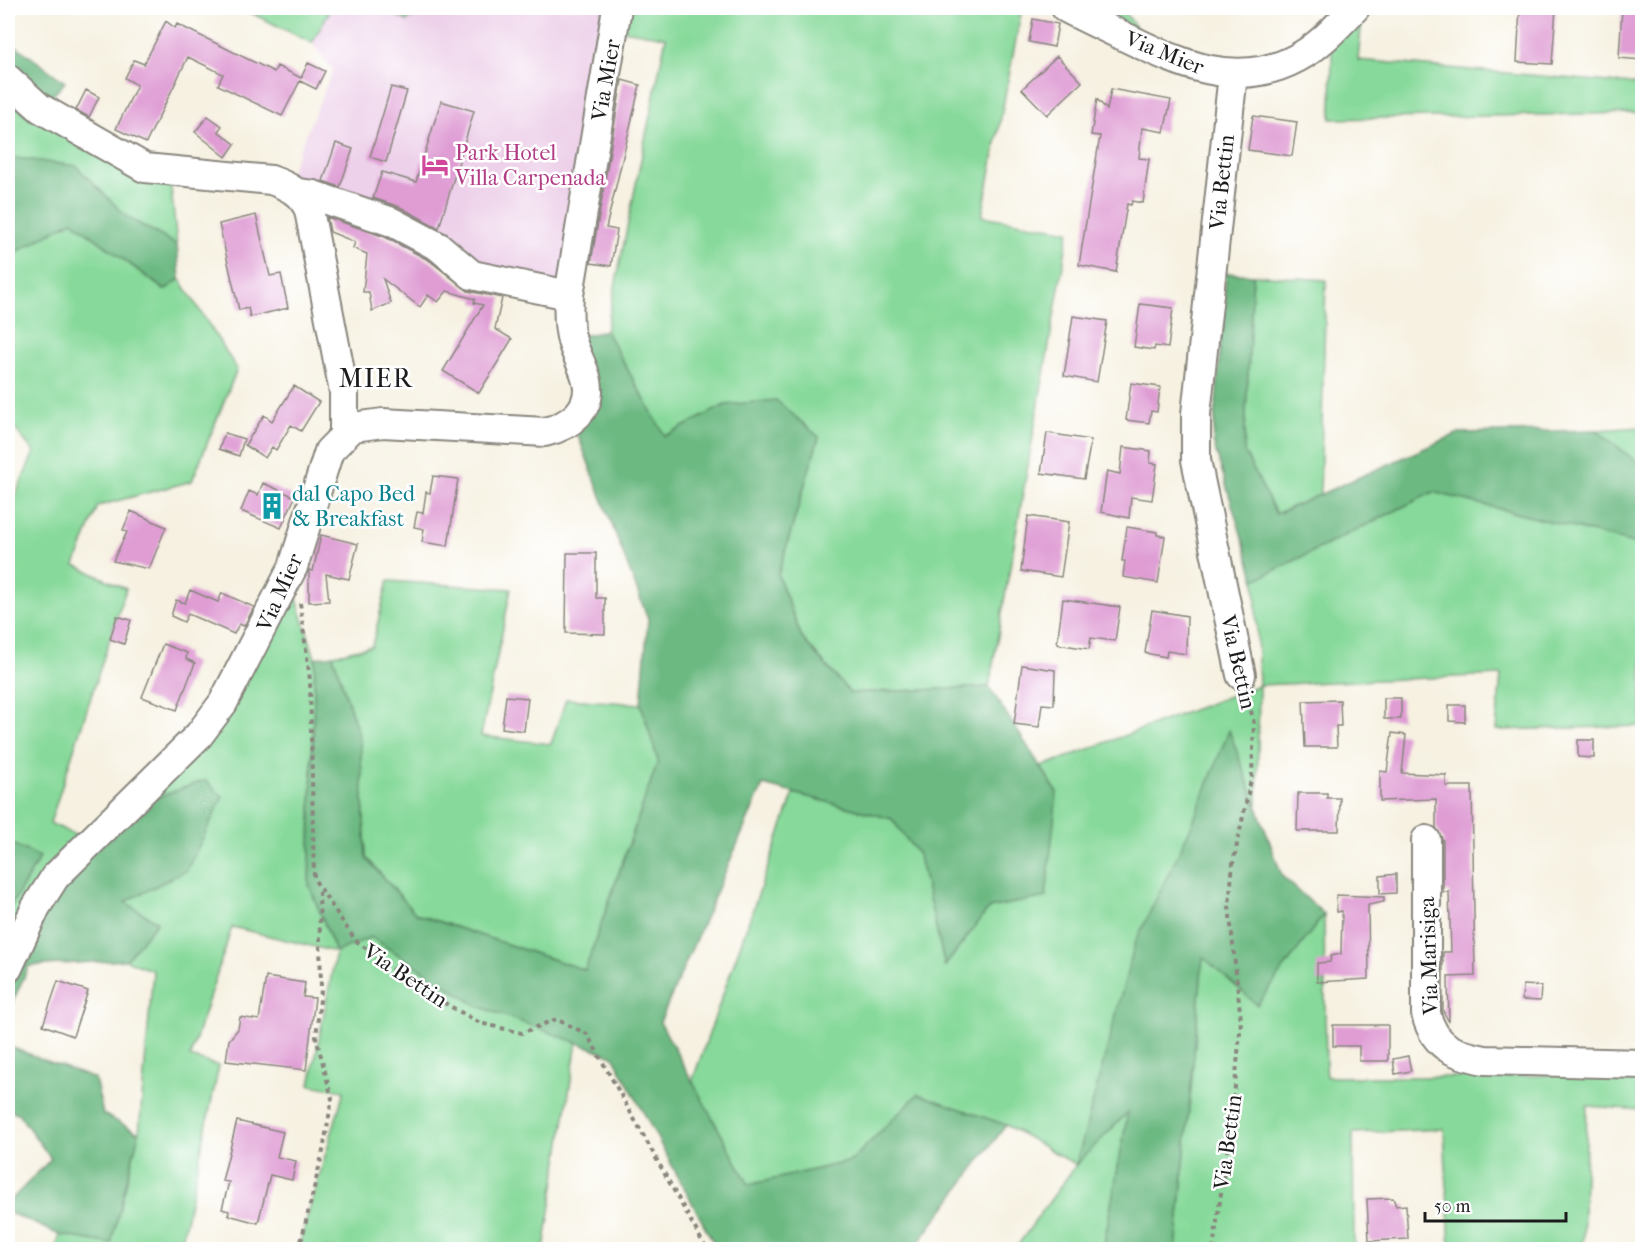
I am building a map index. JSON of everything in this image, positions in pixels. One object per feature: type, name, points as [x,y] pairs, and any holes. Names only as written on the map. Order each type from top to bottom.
[{"type":"street","name":"Via Mier","points":[[8,968],[36,907],[55,877],[211,721],[239,676],[293,567],[323,462],[344,433],[365,423],[529,432],[557,429],[570,423],[582,410],[588,394],[587,381],[569,324],[569,295],[617,8]]},
{"type":"street","name":"Via Mier","points":[[1066,8],[1165,57],[1200,69],[1233,74],[1264,70],[1297,58],[1328,36],[1355,8]]},
{"type":"street","name":"Via Bettin","points":[[1233,74],[1196,414],[1196,460],[1241,675]]},
{"type":"street","points":[[8,79],[40,108],[146,168],[259,178],[281,183],[297,193],[309,210],[325,287],[344,392],[344,433]]},
{"type":"street","points":[[297,193],[313,195],[392,222],[439,248],[472,275],[569,295]]},
{"type":"street","name":"Via Marisiga","points":[[1426,840],[1426,1014],[1431,1031],[1443,1045],[1464,1056],[1485,1060],[1642,1064]]},
{"type":"path","name":"Via Bettin","points":[[293,567],[310,680],[314,879],[318,886],[355,940],[416,987],[480,1023],[522,1033],[556,1019],[587,1034],[707,1250]]},
{"type":"path","name":"Via Bettin","points":[[1213,1250],[1233,1108],[1241,1021],[1229,906],[1233,863],[1252,775],[1254,723],[1241,675]]},
{"type":"path","points":[[299,1250],[323,1151],[332,1099],[316,1037],[321,990],[318,886]]},
{"type":"shaded area","points":[[331,8],[381,8],[407,21],[426,8],[614,8],[566,297],[467,278],[286,182],[333,70],[312,43]]},
{"type":"green space","points":[[241,8],[331,8],[312,43]]},
{"type":"green space","points":[[381,8],[426,8],[407,21]]},
{"type":"green space","points":[[614,8],[1022,8],[982,216],[1069,231],[989,687],[850,693],[802,638],[778,575],[819,437],[725,405],[665,436],[606,331],[666,37],[610,28]]},
{"type":"green space","points":[[1089,8],[1122,8],[1147,43]]},
{"type":"green space","points":[[1363,8],[1358,60],[1642,85],[1642,113],[1331,119],[1332,43]]},
{"type":"green space","points":[[8,40],[65,82],[31,119],[8,99]]},
{"type":"green space","points":[[8,99],[30,119],[43,106],[169,168],[177,245],[127,217],[76,166],[8,157]]},
{"type":"green space","points":[[8,157],[76,166],[127,217],[177,245],[180,279],[165,290],[72,221],[8,257]]},
{"type":"green space","points":[[72,221],[164,290],[180,279],[237,369],[192,481],[98,506],[75,565],[126,589],[50,823],[94,844],[67,869],[8,989],[8,911],[40,857],[8,842],[8,513],[34,452],[8,420],[8,257]]},
{"type":"green space","points":[[1226,273],[1253,275],[1244,451],[1276,514],[1459,433],[1596,430],[1642,466],[1642,545],[1433,492],[1255,580],[1213,442]]},
{"type":"green space","points":[[1253,275],[1326,280],[1320,495],[1276,514],[1244,451]]},
{"type":"green space","points":[[606,331],[665,436],[725,405],[776,400],[819,437],[778,575],[802,638],[850,693],[989,687],[1057,792],[1046,897],[989,908],[945,966],[919,856],[892,819],[763,785],[660,1022],[749,1185],[851,1161],[918,1094],[1006,1125],[914,1249],[717,1249],[613,1056],[478,1006],[371,937],[336,952],[309,885],[315,658],[333,655],[360,739],[366,858],[416,914],[585,970],[658,761],[641,704],[648,619],[574,425],[575,337]]},
{"type":"green space","points":[[1642,427],[1642,466],[1596,430]]},
{"type":"green space","points":[[1433,492],[1642,545],[1642,726],[1496,730],[1501,675],[1259,685],[1255,580]]},
{"type":"green space","points":[[388,581],[511,589],[481,736],[551,744],[566,699],[641,704],[658,761],[585,970],[416,914],[366,857],[360,739],[333,655],[372,646]]},
{"type":"green space","points":[[293,586],[315,658],[309,885],[336,952],[232,927],[190,1057],[219,1066],[180,1249],[55,1250],[60,1235],[111,1243],[139,1133],[153,971],[126,960],[157,922],[124,902],[187,870],[131,807]]},
{"type":"green space","points":[[1259,685],[1257,806],[1229,731],[1191,827],[1076,1164],[1129,1111],[1103,1249],[1015,1249],[1076,1165],[1006,1125],[918,1094],[851,1161],[749,1185],[692,1082],[794,793],[892,819],[919,856],[945,966],[989,908],[1057,792],[1041,767]]},
{"type":"green space","points":[[1229,730],[1282,876],[1324,914],[1257,1005],[1203,957],[1176,1249],[1103,1249],[1128,1112],[1076,1165],[1135,943],[1191,827]]},
{"type":"green space","points":[[205,780],[223,797],[187,870],[125,902],[157,922],[126,960],[29,966],[8,1012],[8,989],[67,869],[131,807]]},
{"type":"green space","points":[[8,842],[40,857],[8,911]]},
{"type":"green space","points":[[1324,914],[1326,1077],[1503,1077],[1642,1071],[1642,1110],[1587,1106],[1583,1249],[1450,1249],[1444,1129],[1353,1133],[1354,1249],[1176,1250],[1203,956],[1257,1004]]},
{"type":"green space","points":[[371,937],[478,1006],[577,1042],[544,1249],[298,1249],[344,1091],[310,1085],[336,952]]},
{"type":"green space","points":[[8,1046],[95,1079],[103,1114],[139,1133],[111,1244],[60,1235],[8,1212],[8,1203],[51,1159],[18,1113],[8,1111]]},
{"type":"building","points":[[1520,8],[1556,8],[1552,64],[1517,62]]},
{"type":"building","points":[[1622,8],[1642,8],[1642,60],[1619,58]]},
{"type":"building","points":[[1033,19],[1058,24],[1054,47],[1029,42]]},
{"type":"building","points":[[166,21],[175,28],[177,24],[274,72],[277,66],[301,78],[308,63],[325,71],[316,89],[300,81],[282,116],[218,85],[223,74],[188,57],[146,143],[116,129],[137,85],[125,78],[134,60],[144,64]]},
{"type":"building","points":[[1057,56],[1082,82],[1047,115],[1022,89]]},
{"type":"building","points":[[622,80],[640,85],[606,228],[617,230],[611,266],[591,263]]},
{"type":"building","points":[[391,87],[407,91],[386,162],[370,157]]},
{"type":"building","points":[[1111,89],[1171,100],[1164,132],[1142,128],[1139,158],[1149,159],[1143,203],[1132,201],[1131,205],[1127,204],[1116,272],[1079,265],[1100,136],[1091,135],[1097,99],[1107,110]]},
{"type":"building","points":[[86,90],[99,97],[89,117],[76,110]]},
{"type":"building","points":[[441,101],[474,111],[439,228],[400,207],[373,198],[382,172],[416,182]]},
{"type":"building","points":[[208,116],[222,126],[218,131],[235,144],[226,157],[195,132]]},
{"type":"building","points":[[1253,116],[1297,122],[1292,156],[1248,150]]},
{"type":"building","points":[[336,143],[353,149],[340,187],[323,181]]},
{"type":"building","points":[[256,215],[270,276],[281,274],[288,308],[250,317],[248,308],[239,310],[219,224]]},
{"type":"building","points":[[327,217],[385,237],[430,261],[468,291],[502,298],[495,329],[512,339],[479,393],[443,371],[483,305],[474,303],[475,299],[447,291],[438,302],[428,295],[420,307],[383,279],[391,303],[372,311],[369,292],[363,292],[367,254],[353,248],[355,242],[330,232]]},
{"type":"building","points":[[1140,304],[1173,308],[1168,348],[1155,346],[1154,350],[1134,347]]},
{"type":"building","points":[[1073,316],[1107,321],[1097,382],[1064,376]]},
{"type":"building","points":[[1131,383],[1160,387],[1157,412],[1151,411],[1149,423],[1126,420]]},
{"type":"building","points":[[294,386],[319,402],[301,431],[291,425],[276,450],[272,447],[265,458],[245,445],[264,415],[272,421]]},
{"type":"building","points":[[225,433],[244,439],[239,456],[219,449]]},
{"type":"building","points":[[1047,433],[1091,440],[1084,479],[1041,473]]},
{"type":"building","points":[[1123,447],[1151,451],[1150,463],[1157,464],[1152,500],[1131,497],[1129,518],[1101,512],[1107,471],[1120,474]]},
{"type":"building","points":[[433,476],[458,479],[448,546],[422,542],[424,529],[414,527],[417,512],[423,513],[426,492],[430,493]]},
{"type":"building","name":"dal Capo Bed & Breakfast","points":[[263,483],[295,497],[281,528],[241,511],[249,491],[258,495]]},
{"type":"building","points":[[131,511],[166,527],[149,569],[113,561],[127,532],[123,530]]},
{"type":"building","points":[[1028,516],[1069,522],[1061,577],[1021,571]]},
{"type":"building","points":[[1127,527],[1157,532],[1157,535],[1165,536],[1158,583],[1123,577],[1125,561],[1122,561]]},
{"type":"building","points":[[321,535],[358,544],[349,579],[326,574],[329,601],[309,602],[309,570],[313,571]]},
{"type":"building","points":[[567,553],[596,553],[596,598],[605,598],[605,634],[566,633]]},
{"type":"building","points":[[190,590],[218,602],[222,593],[254,607],[244,626],[239,624],[234,634],[188,614],[184,622],[171,616],[176,600],[185,603]]},
{"type":"building","points":[[1063,599],[1120,607],[1115,641],[1091,638],[1089,649],[1057,644]]},
{"type":"building","points":[[1152,610],[1187,616],[1186,654],[1167,651],[1166,657],[1145,653]]},
{"type":"building","points":[[117,616],[131,620],[124,644],[110,639]]},
{"type":"building","points":[[163,644],[187,653],[186,659],[195,663],[177,710],[142,697]]},
{"type":"building","points":[[1022,665],[1055,670],[1054,705],[1042,704],[1039,727],[1014,724]]},
{"type":"building","points":[[506,696],[528,698],[524,731],[502,728]]},
{"type":"building","points":[[1384,698],[1401,698],[1401,719],[1384,719]]},
{"type":"building","points":[[1340,700],[1341,726],[1336,726],[1337,747],[1305,747],[1303,701]]},
{"type":"building","points":[[1449,705],[1465,705],[1465,722],[1449,721]]},
{"type":"building","points":[[1392,733],[1406,735],[1402,773],[1446,775],[1446,786],[1472,786],[1475,976],[1448,977],[1449,1022],[1443,1011],[1443,952],[1451,952],[1449,892],[1443,892],[1443,840],[1436,827],[1436,799],[1380,801],[1380,771],[1387,772]]},
{"type":"building","points":[[1578,740],[1594,740],[1594,758],[1578,757]]},
{"type":"building","points":[[1298,793],[1327,793],[1327,798],[1340,798],[1339,831],[1297,831]]},
{"type":"building","points":[[1396,874],[1396,893],[1380,894],[1380,876]]},
{"type":"building","points":[[1336,895],[1384,897],[1384,902],[1368,905],[1369,979],[1317,982],[1317,963],[1330,962],[1331,956],[1341,954],[1342,911],[1337,912]]},
{"type":"building","points":[[266,977],[305,983],[303,997],[315,998],[306,1070],[226,1061],[229,1040],[238,1029],[240,1017],[259,1020]]},
{"type":"building","points":[[58,981],[88,991],[73,1036],[43,1025]]},
{"type":"building","points":[[1523,985],[1541,986],[1540,1001],[1522,1000]]},
{"type":"building","points":[[1333,1025],[1388,1025],[1388,1061],[1359,1061],[1359,1046],[1333,1046]]},
{"type":"building","points":[[1408,1056],[1411,1071],[1395,1074],[1393,1059]]},
{"type":"building","points":[[237,1121],[283,1132],[277,1157],[296,1161],[292,1180],[270,1175],[258,1223],[228,1215],[229,1211],[222,1209],[229,1182],[222,1181]]},
{"type":"building","points":[[1393,1198],[1396,1206],[1406,1205],[1408,1239],[1369,1241],[1367,1199]]},
{"type":"place","name":"Park Hotel Villa Carpenada","points":[[435,165]]},
{"type":"place","name":"dal Capo Bed & Breakfast","points":[[272,506]]},
{"type":"district","name":"MIER","points":[[376,378]]}]
